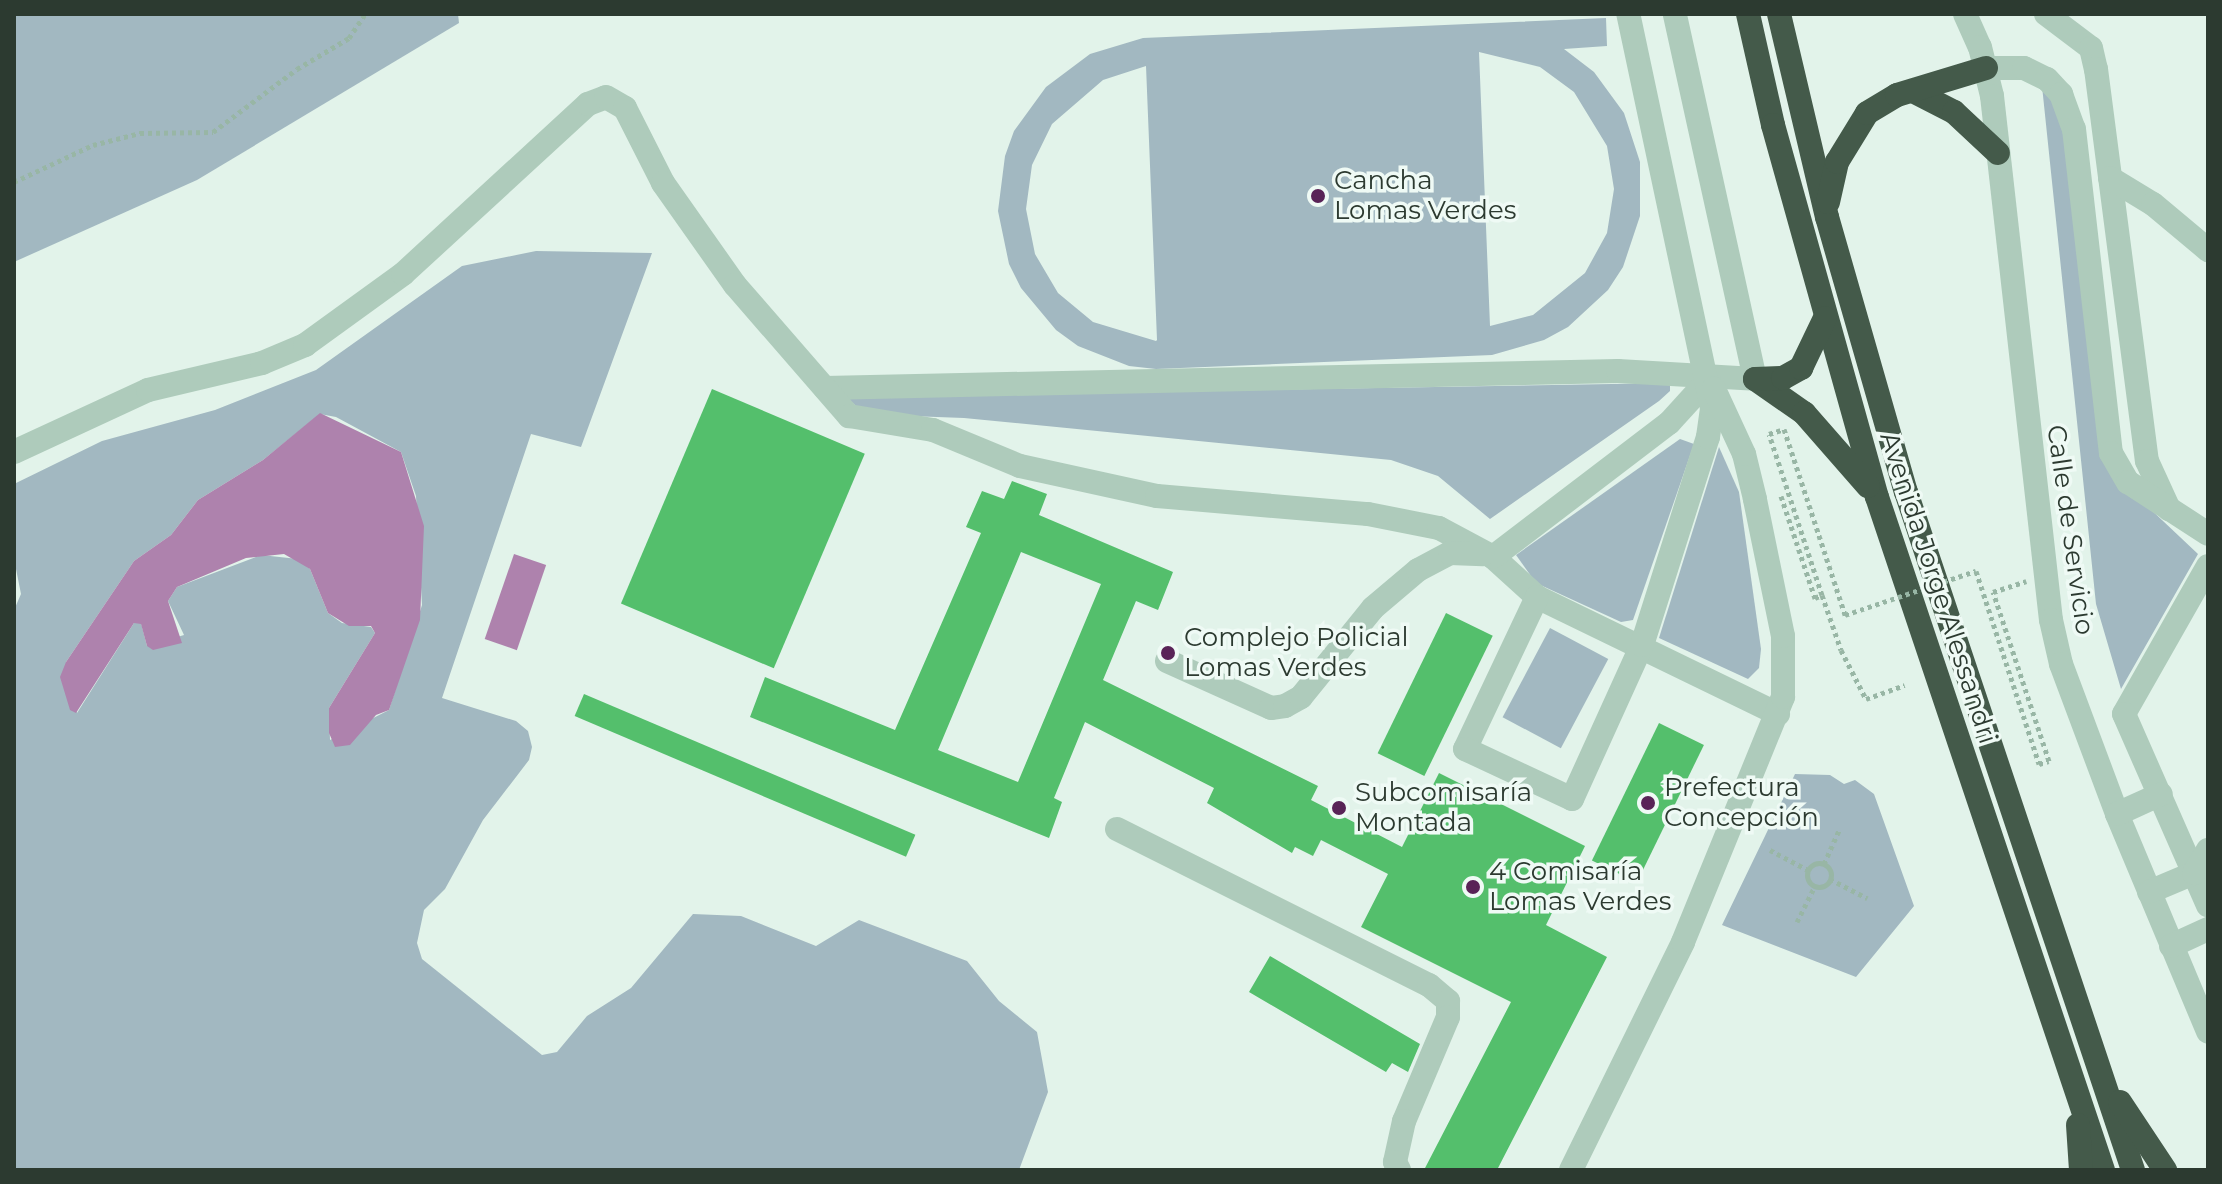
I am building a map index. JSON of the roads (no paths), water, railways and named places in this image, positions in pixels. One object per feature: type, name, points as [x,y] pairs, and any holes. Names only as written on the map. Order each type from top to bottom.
[{"type":"highway","name":"Avenida Jorge Alessandri","points":[[1748,14],[1825,318],[1877,497],[2103,1170]]},
{"type":"highway","name":"Avenida Jorge Alessandri","points":[[1779,14],[1827,217],[1945,615],[2133,1170]]},
{"type":"highway","points":[[1827,217],[1832,180],[1850,134],[1881,102],[1986,68]]},
{"type":"highway","points":[[1913,91],[1954,112],[1998,153]]},
{"type":"highway","points":[[1755,379],[1783,378],[1801,368],[1825,318]]},
{"type":"highway","points":[[1755,379],[1823,431],[1877,497]]},
{"type":"highway","points":[[2090,1047],[2165,1170]]},
{"type":"highway","points":[[2073,1083],[2081,1170]]},
{"type":"street","points":[[1571,1170],[1683,942],[1783,697],[1783,636],[1758,514],[1744,454],[1709,379],[1628,14]]},
{"type":"street","points":[[825,388],[1618,371],[1709,379],[1734,375],[1755,379],[1675,14]]},
{"type":"street","name":"Calle de Servicio","points":[[1965,14],[1986,68],[2045,575],[2061,664],[2117,814],[2208,1032]]},
{"type":"street","points":[[2046,14],[2091,48],[2147,461],[2169,509]]},
{"type":"street","points":[[1986,68],[2024,68],[2061,94],[2074,129],[2111,453],[2128,482],[2208,534]]},
{"type":"street","points":[[14,452],[148,390],[262,363],[305,345],[403,274],[588,104],[606,97],[625,108],[663,183],[735,285],[849,416],[933,430],[1020,466],[1157,496],[1368,514],[1439,528],[1493,557],[1537,597],[1642,645],[1778,714]]},
{"type":"street","points":[[2110,178],[2153,204],[2208,250]]},
{"type":"street","points":[[1493,557],[1669,423],[1709,379]]},
{"type":"street","points":[[1537,597],[1465,749],[1572,799],[1642,645],[1708,437],[1709,379]]},
{"type":"street","points":[[1167,661],[1271,708],[1285,706],[1301,697],[1373,608],[1418,570],[1450,553],[1473,551],[1493,557]]},
{"type":"street","points":[[2208,566],[2124,714],[2208,905]]},
{"type":"street","points":[[2117,814],[2161,794]]},
{"type":"street","points":[[1117,829],[1429,985],[1448,1001],[1448,1017],[1404,1121],[1395,1162],[1399,1170]]},
{"type":"street","points":[[2149,892],[2194,873],[2208,850]]},
{"type":"street","points":[[2171,946],[2208,929]]},
{"type":"place","name":"Cancha Lomas Verdes","points":[[1318,196]]},
{"type":"place","name":"Complejo Policial Lomas Verdes","points":[[1168,653]]},
{"type":"place","name":"Prefectura Concepción","points":[[1648,803]]},
{"type":"place","name":"Subcomisaría Montada","points":[[1339,808]]},
{"type":"place","name":"4 Comisaría Lomas Verdes","points":[[1473,887]]}]
